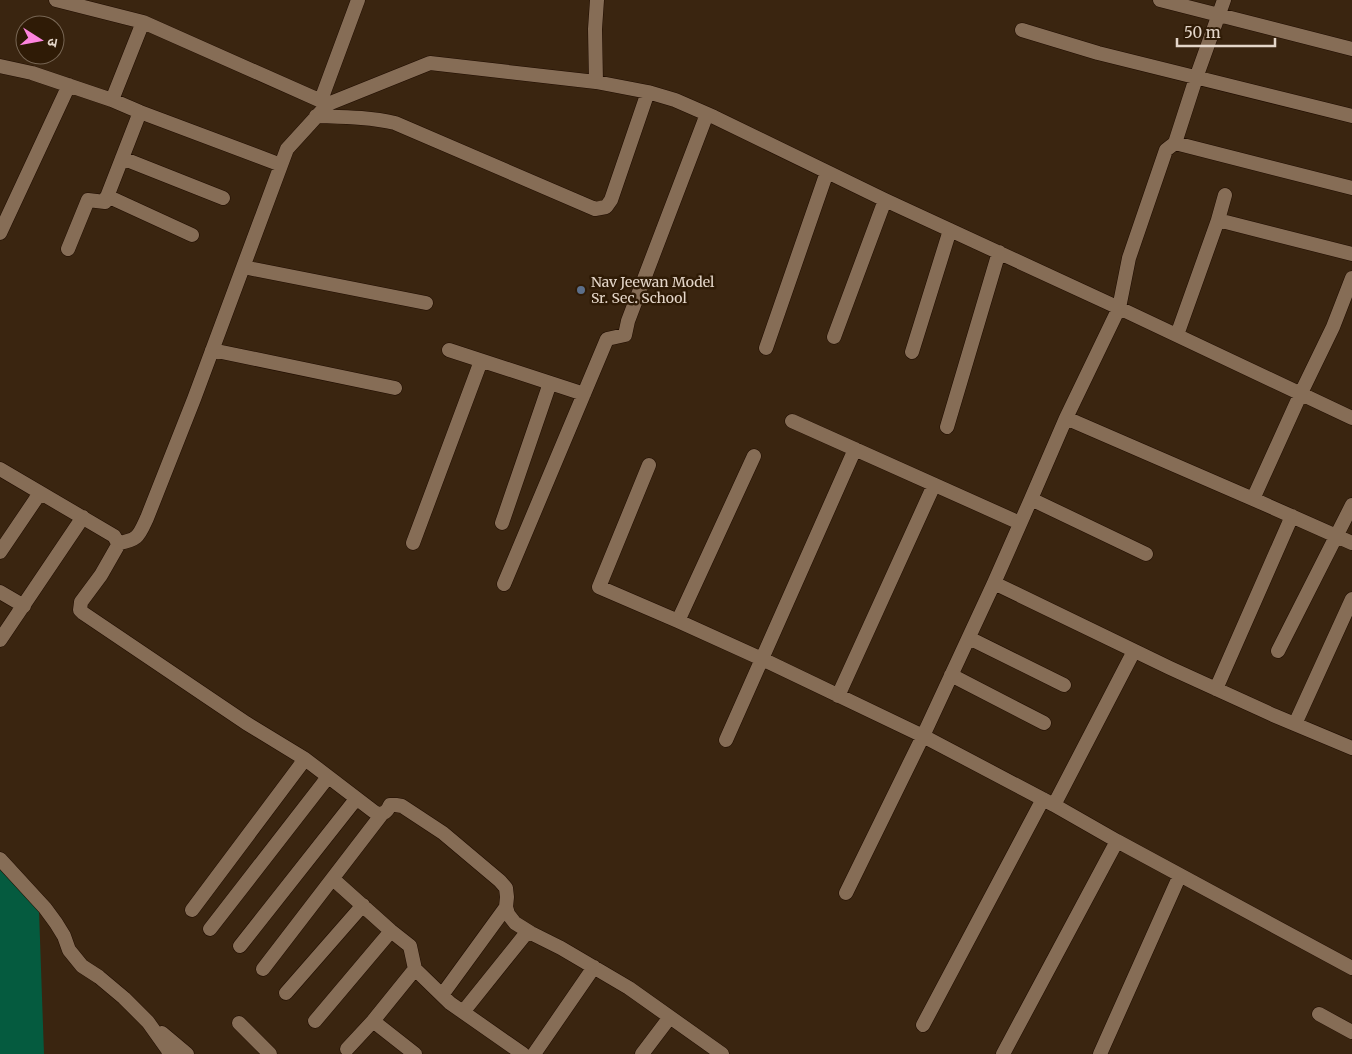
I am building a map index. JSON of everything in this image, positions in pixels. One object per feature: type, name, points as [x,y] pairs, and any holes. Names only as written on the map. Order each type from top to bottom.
[{"type":"street","points":[[56,0],[93,5],[143,22],[325,102],[430,63],[596,82],[648,92],[675,100],[1352,418]]},
{"type":"street","points":[[118,543],[134,540],[147,518],[287,149],[316,116],[325,102],[358,0]]},
{"type":"street","points":[[596,82],[595,29],[597,0]]},
{"type":"street","points":[[1160,0],[1352,49]]},
{"type":"street","points":[[846,894],[969,638],[1066,418],[1119,308],[1129,258],[1162,159],[1166,150],[1175,143],[1224,0]]},
{"type":"street","points":[[112,100],[143,22]]},
{"type":"street","points":[[1022,30],[1098,53],[1352,116]]},
{"type":"street","points":[[0,66],[32,73],[112,100],[281,165]]},
{"type":"street","points":[[0,233],[69,85]]},
{"type":"street","points":[[316,116],[353,117],[395,123],[595,209],[606,207],[611,200],[648,92]]},
{"type":"street","points":[[68,249],[88,200],[105,202],[140,112]]},
{"type":"street","points":[[504,584],[607,339],[625,334],[628,321],[707,114]]},
{"type":"street","points":[[1175,143],[1352,188]]},
{"type":"street","points":[[122,158],[223,198]]},
{"type":"street","points":[[766,348],[827,172]]},
{"type":"street","points":[[1177,335],[1225,195]]},
{"type":"street","points":[[108,196],[192,235]]},
{"type":"street","points":[[834,337],[885,200]]},
{"type":"street","points":[[1218,220],[1352,254]]},
{"type":"street","points":[[912,352],[950,230]]},
{"type":"street","points":[[947,427],[999,252]]},
{"type":"street","points":[[243,267],[426,303]]},
{"type":"street","points":[[1253,499],[1333,327],[1352,278]]},
{"type":"street","points":[[212,350],[395,388]]},
{"type":"street","points":[[449,350],[584,394]]},
{"type":"street","points":[[413,543],[481,361]]},
{"type":"street","points":[[502,523],[550,383]]},
{"type":"street","points":[[1066,418],[1352,543]]},
{"type":"street","points":[[792,421],[1020,524]]},
{"type":"street","points":[[726,740],[855,449]]},
{"type":"street","points":[[678,621],[754,456]]},
{"type":"street","points":[[649,466],[599,586],[762,659],[923,736],[1352,968]]},
{"type":"street","points":[[0,470],[114,536],[118,543],[117,547],[101,575],[81,602],[80,610],[246,723],[305,759],[376,814],[382,814]]},
{"type":"street","points":[[838,696],[934,485]]},
{"type":"street","points":[[0,552],[40,493]]},
{"type":"street","points":[[1031,499],[1146,554]]},
{"type":"street","points":[[1278,651],[1352,505]]},
{"type":"street","points":[[1216,689],[1292,516]]},
{"type":"street","points":[[0,640],[83,517]]},
{"type":"street","points":[[994,583],[1216,689],[1352,748]]},
{"type":"street","points":[[0,592],[24,606]]},
{"type":"street","points":[[1296,724],[1352,599]]},
{"type":"street","points":[[969,638],[1064,686]]},
{"type":"street","points":[[923,1026],[1134,651]]},
{"type":"street","points":[[951,676],[1044,723]]},
{"type":"street","points":[[192,910],[305,759]]},
{"type":"street","points":[[210,929],[328,777]]},
{"type":"street","points":[[240,946],[356,799]]},
{"type":"street","points":[[263,969],[382,814],[388,810],[390,805],[396,804],[402,806],[442,834],[500,881],[506,888],[508,914],[515,923],[629,988],[722,1054]]},
{"type":"street","points":[[1004,1054],[1117,841]]},
{"type":"street","points":[[0,859],[45,908],[64,936],[69,950],[82,966],[124,998],[148,1022],[187,1054]]},
{"type":"street","points":[[1100,1054],[1180,875]]},
{"type":"street","points":[[333,878],[410,946],[415,970],[450,1003],[523,1054]]},
{"type":"street","points":[[286,993],[363,905]]},
{"type":"street","points":[[442,995],[506,907]]},
{"type":"street","points":[[315,1021],[391,931]]},
{"type":"street","points":[[463,1012],[528,931]]},
{"type":"street","points":[[534,1054],[594,968]]},
{"type":"street","points":[[347,1049],[415,970]]},
{"type":"street","points":[[1319,1014],[1352,1032]]},
{"type":"street","points":[[642,1054],[670,1017]]},
{"type":"street","points":[[373,1021],[415,1054]]},
{"type":"street","points":[[148,1022],[169,1054]]},
{"type":"street","points":[[238,1023],[270,1054]]},
{"type":"green space","points":[[0,867],[39,911],[44,1054],[0,1054]]},
{"type":"place","name":"Nav Jeewan Model Sr. Sec. School","points":[[581,290]]}]
